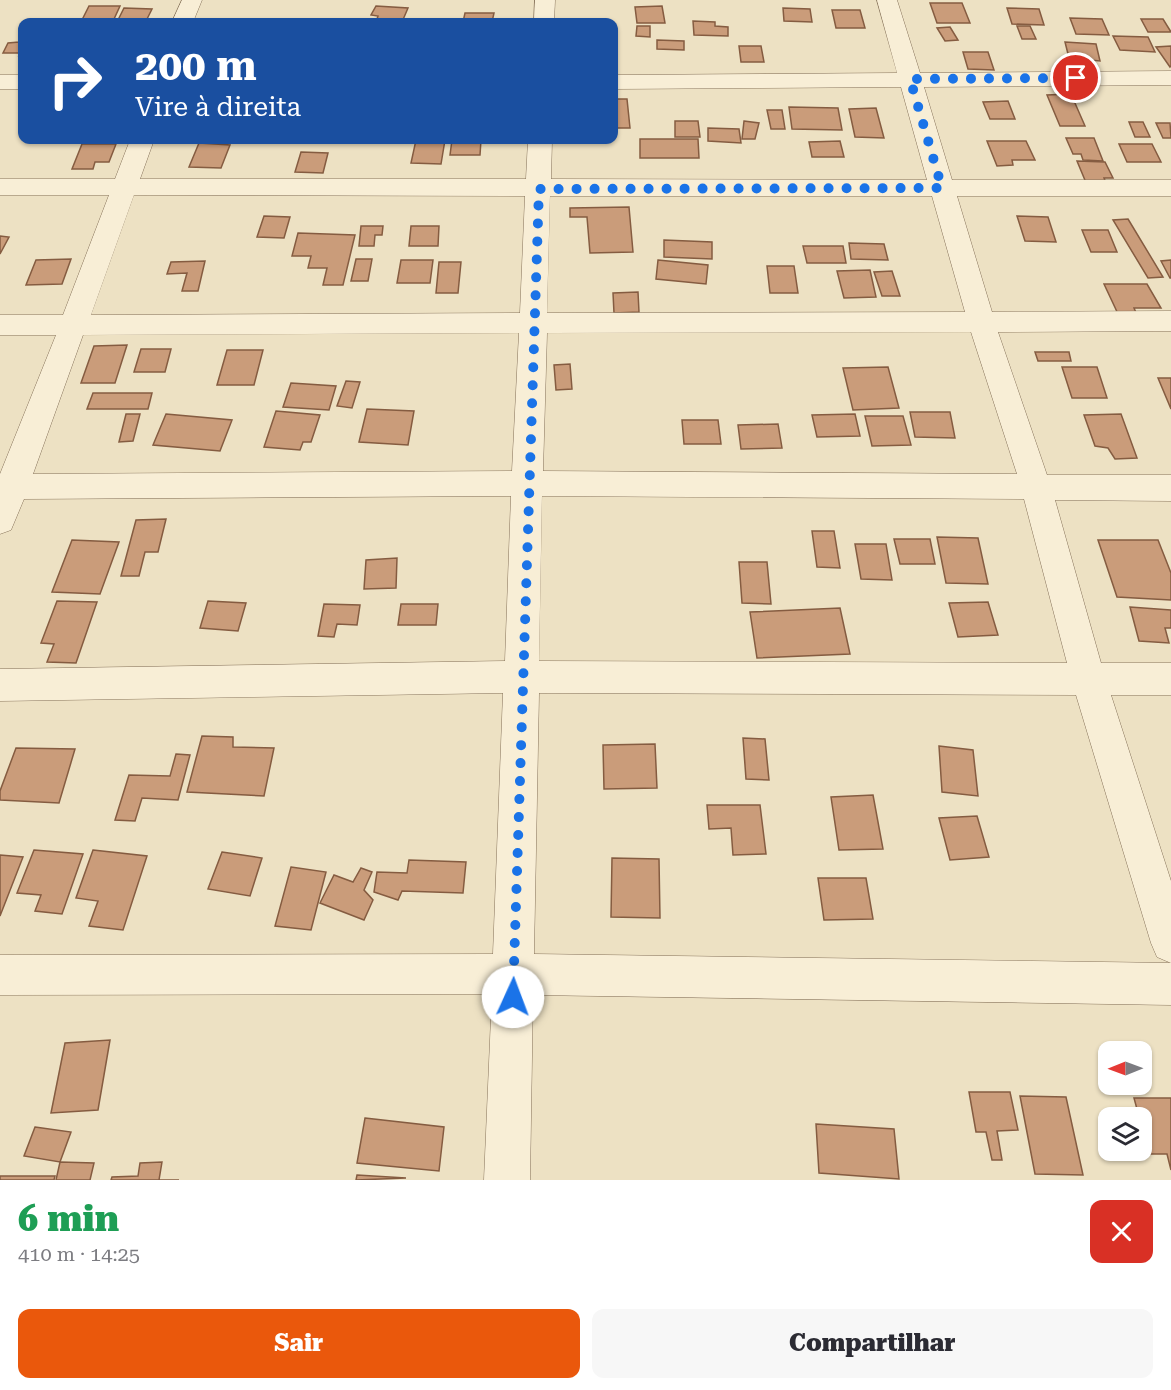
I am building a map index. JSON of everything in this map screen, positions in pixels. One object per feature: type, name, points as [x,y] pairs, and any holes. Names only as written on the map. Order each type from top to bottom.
[{"type":"street","points":[[185,18],[192,0]]},
{"type":"street","points":[[544,18],[545,0]]},
{"type":"street","points":[[887,0],[981,321],[1036,486],[1088,677],[1171,944]]},
{"type":"street","points":[[618,82],[1171,78]]},
{"type":"street","points":[[0,82],[18,82]]},
{"type":"street","points":[[0,521],[6,487],[74,325],[141,144]]},
{"type":"street","points":[[507,1180],[527,483],[540,144]]},
{"type":"street","points":[[0,187],[1171,188]]},
{"type":"street","points":[[0,325],[1171,321]]},
{"type":"street","points":[[6,487],[527,483],[1171,488]]},
{"type":"street","points":[[0,685],[523,677],[1171,679]]},
{"type":"street","points":[[0,975],[513,974],[1171,984]]},
{"type":"building","points":[[930,3],[962,3],[970,23],[937,23]]},
{"type":"building","points":[[89,6],[120,6],[114,18],[83,18]]},
{"type":"building","points":[[376,6],[408,8],[404,18],[377,18],[378,16],[371,15]]},
{"type":"building","points":[[662,6],[665,23],[637,23],[635,7]]},
{"type":"building","points":[[124,8],[152,9],[148,18],[119,18]]},
{"type":"building","points":[[783,8],[810,9],[812,22],[784,21]]},
{"type":"building","points":[[1007,8],[1039,9],[1044,25],[1012,24]]},
{"type":"building","points":[[832,10],[860,10],[865,28],[836,28]]},
{"type":"building","points":[[465,13],[494,13],[493,18],[464,18]]},
{"type":"building","points":[[1070,18],[1102,19],[1109,35],[1076,34]]},
{"type":"building","points":[[1141,19],[1163,19],[1171,32],[1148,32]]},
{"type":"building","points":[[693,21],[715,22],[715,26],[728,27],[728,36],[694,35]]},
{"type":"building","points":[[637,26],[650,26],[650,37],[636,36]]},
{"type":"building","points":[[1017,26],[1030,26],[1036,39],[1022,39]]},
{"type":"building","points":[[950,27],[958,40],[945,41],[937,28]]},
{"type":"building","points":[[1113,36],[1148,37],[1155,52],[1120,50]]},
{"type":"building","points":[[657,40],[684,41],[684,50],[657,49]]},
{"type":"building","points":[[18,42],[18,53],[3,53],[8,43]]},
{"type":"building","points":[[1065,42],[1096,44],[1100,61],[1069,58]]},
{"type":"building","points":[[739,46],[761,46],[764,62],[741,62]]},
{"type":"building","points":[[1171,46],[1171,66],[1170,67],[1156,47]]},
{"type":"building","points":[[963,52],[988,52],[994,70],[968,69]]},
{"type":"building","points":[[1071,94],[1085,126],[1060,126],[1047,95]]},
{"type":"building","points":[[618,99],[627,99],[630,128],[618,128]]},
{"type":"building","points":[[1008,101],[1015,119],[990,119],[983,102]]},
{"type":"building","points":[[789,107],[838,108],[842,130],[792,129]]},
{"type":"building","points":[[876,108],[884,138],[855,137],[849,109]]},
{"type":"building","points":[[767,110],[782,110],[785,129],[771,129]]},
{"type":"building","points":[[675,121],[698,121],[700,137],[675,137]]},
{"type":"building","points":[[744,121],[759,123],[755,139],[742,139]]},
{"type":"building","points":[[1129,122],[1143,122],[1150,137],[1135,137]]},
{"type":"building","points":[[1156,123],[1170,123],[1171,138],[1163,138]]},
{"type":"building","points":[[708,128],[739,129],[741,143],[708,141]]},
{"type":"building","points":[[1066,138],[1094,138],[1103,161],[1083,160],[1081,154],[1073,154]]},
{"type":"building","points":[[640,139],[698,139],[699,158],[640,158]]},
{"type":"building","points":[[840,141],[844,157],[812,157],[809,142]]},
{"type":"building","points":[[987,141],[1026,141],[1035,160],[1012,160],[1013,165],[997,166]]},
{"type":"building","points":[[82,144],[116,144],[109,162],[95,162],[93,169],[72,169]]},
{"type":"building","points":[[199,144],[230,145],[221,168],[189,167]]},
{"type":"building","points":[[415,144],[444,144],[441,164],[411,163]]},
{"type":"building","points":[[451,144],[481,144],[480,155],[450,155]]},
{"type":"building","points":[[1119,144],[1152,144],[1161,162],[1127,162]]},
{"type":"building","points":[[301,152],[328,153],[323,173],[295,172]]},
{"type":"building","points":[[1077,161],[1105,162],[1113,178],[1104,178],[1107,185],[1087,185]]},
{"type":"building","points":[[629,207],[633,252],[590,253],[587,217],[570,217],[570,208]]},
{"type":"building","points":[[264,216],[290,217],[284,238],[257,237]]},
{"type":"building","points":[[1017,216],[1048,217],[1056,242],[1025,241]]},
{"type":"building","points":[[1128,219],[1163,277],[1148,278],[1113,220]]},
{"type":"building","points":[[361,226],[383,226],[382,235],[375,235],[374,246],[359,246]]},
{"type":"building","points":[[411,226],[439,226],[438,246],[409,246]]},
{"type":"building","points":[[1082,230],[1108,230],[1117,252],[1091,252]]},
{"type":"building","points":[[298,233],[355,235],[343,285],[323,285],[327,268],[308,268],[311,256],[292,256]]},
{"type":"building","points":[[0,236],[9,237],[0,254]]},
{"type":"building","points":[[664,240],[712,242],[712,259],[664,257]]},
{"type":"building","points":[[849,243],[884,244],[888,260],[851,259]]},
{"type":"building","points":[[803,246],[843,246],[846,263],[807,263]]},
{"type":"building","points":[[71,259],[62,284],[26,285],[36,260]]},
{"type":"building","points":[[356,259],[372,259],[368,281],[351,281]]},
{"type":"building","points":[[401,260],[433,260],[430,283],[397,283]]},
{"type":"building","points":[[658,260],[708,265],[706,284],[656,279]]},
{"type":"building","points":[[1171,260],[1171,278],[1170,278],[1161,261]]},
{"type":"building","points":[[205,261],[198,291],[182,291],[187,273],[167,274],[171,262]]},
{"type":"building","points":[[439,262],[461,262],[458,293],[436,293]]},
{"type":"building","points":[[767,266],[794,266],[798,293],[770,293]]},
{"type":"building","points":[[870,270],[876,297],[844,298],[837,271]]},
{"type":"building","points":[[892,271],[900,296],[882,296],[874,272]]},
{"type":"building","points":[[1104,284],[1147,284],[1161,308],[1134,308],[1137,315],[1119,316]]},
{"type":"building","points":[[638,292],[639,312],[614,313],[613,293]]},
{"type":"building","points":[[127,345],[115,383],[81,383],[94,346]]},
{"type":"building","points":[[141,349],[171,349],[165,372],[134,372]]},
{"type":"building","points":[[227,350],[263,350],[254,385],[217,385]]},
{"type":"building","points":[[1035,352],[1069,352],[1071,361],[1038,361]]},
{"type":"building","points":[[570,364],[572,389],[556,390],[554,365]]},
{"type":"building","points":[[888,367],[899,408],[853,410],[843,368]]},
{"type":"building","points":[[1062,367],[1097,367],[1107,398],[1072,398]]},
{"type":"building","points":[[1158,378],[1171,378],[1171,409]]},
{"type":"building","points":[[346,381],[360,382],[352,408],[337,406]]},
{"type":"building","points":[[291,383],[336,386],[329,410],[283,407]]},
{"type":"building","points":[[93,393],[152,393],[148,409],[87,409]]},
{"type":"building","points":[[367,409],[414,411],[408,445],[359,442]]},
{"type":"building","points":[[276,411],[320,415],[311,442],[303,442],[300,450],[264,447]]},
{"type":"building","points":[[910,412],[950,412],[955,438],[915,437]]},
{"type":"building","points":[[126,414],[140,414],[133,441],[119,442]]},
{"type":"building","points":[[166,414],[232,420],[220,451],[153,445]]},
{"type":"building","points":[[855,414],[860,436],[817,437],[812,415]]},
{"type":"building","points":[[1121,414],[1137,458],[1115,459],[1108,448],[1095,446],[1084,415]]},
{"type":"building","points":[[865,416],[903,416],[911,445],[872,446]]},
{"type":"building","points":[[682,420],[718,420],[721,444],[684,444]]},
{"type":"building","points":[[778,424],[782,448],[741,449],[738,425]]},
{"type":"building","points":[[166,519],[158,552],[145,552],[139,576],[121,576],[136,520]]},
{"type":"building","points":[[812,531],[834,531],[840,568],[817,567]]},
{"type":"building","points":[[937,537],[978,538],[988,584],[946,583]]},
{"type":"building","points":[[894,539],[930,539],[935,564],[900,564]]},
{"type":"building","points":[[72,540],[119,542],[100,594],[52,592]]},
{"type":"building","points":[[1098,540],[1158,540],[1171,573],[1171,600],[1117,597]]},
{"type":"building","points":[[855,544],[886,544],[892,580],[861,579]]},
{"type":"building","points":[[397,558],[396,588],[364,589],[366,560]]},
{"type":"building","points":[[739,562],[767,562],[771,604],[742,603]]},
{"type":"building","points":[[57,601],[97,602],[76,663],[47,662],[54,644],[41,643]]},
{"type":"building","points":[[208,601],[246,603],[238,631],[200,628]]},
{"type":"building","points":[[988,602],[998,635],[958,637],[949,603]]},
{"type":"building","points":[[324,604],[360,605],[357,625],[337,624],[334,637],[318,636]]},
{"type":"building","points":[[401,604],[438,604],[436,625],[398,625]]},
{"type":"building","points":[[1130,607],[1171,610],[1171,628],[1165,628],[1169,643],[1139,641]]},
{"type":"building","points":[[840,608],[850,654],[757,658],[750,612]]},
{"type":"building","points":[[202,736],[233,737],[233,747],[274,748],[264,796],[187,792]]},
{"type":"building","points":[[743,738],[765,739],[769,780],[746,779]]},
{"type":"building","points":[[655,744],[657,788],[604,789],[603,745]]},
{"type":"building","points":[[939,746],[973,750],[978,796],[942,792]]},
{"type":"building","points":[[16,748],[75,749],[59,803],[0,800],[0,791]]},
{"type":"building","points":[[176,754],[190,755],[178,800],[142,798],[135,821],[115,820],[129,775],[170,776]]},
{"type":"building","points":[[873,795],[883,849],[839,850],[831,797]]},
{"type":"building","points":[[707,805],[760,805],[766,854],[733,855],[731,828],[709,829]]},
{"type":"building","points":[[977,816],[989,857],[950,860],[939,818]]},
{"type":"building","points":[[34,850],[83,854],[62,914],[35,911],[41,895],[17,893]]},
{"type":"building","points":[[93,850],[147,856],[123,930],[89,926],[98,901],[76,898]]},
{"type":"building","points":[[222,852],[262,858],[250,896],[208,889]]},
{"type":"building","points":[[0,855],[23,857],[0,916]]},
{"type":"building","points":[[612,858],[659,859],[660,918],[611,917]]},
{"type":"building","points":[[409,860],[466,862],[463,893],[402,891],[398,900],[374,892],[377,872],[407,873]]},
{"type":"building","points":[[291,867],[326,872],[311,930],[275,926]]},
{"type":"building","points":[[361,868],[372,872],[364,890],[373,900],[364,920],[320,903],[334,875],[353,882]]},
{"type":"building","points":[[818,878],[866,878],[873,919],[824,920]]},
{"type":"building","points":[[110,1040],[98,1110],[51,1113],[65,1043]]},
{"type":"building","points":[[969,1092],[1010,1092],[1018,1130],[997,1131],[1002,1160],[992,1160],[986,1132],[976,1132]]},
{"type":"building","points":[[1020,1096],[1066,1097],[1083,1175],[1035,1174]]},
{"type":"building","points":[[1134,1098],[1171,1098],[1171,1170],[1167,1154],[1152,1154],[1152,1107],[1136,1107]]},
{"type":"building","points":[[365,1118],[444,1127],[439,1171],[357,1163]]},
{"type":"building","points":[[816,1124],[894,1129],[899,1179],[819,1173]]},
{"type":"building","points":[[35,1127],[71,1132],[60,1162],[24,1156]]},
{"type":"building","points":[[60,1162],[94,1163],[90,1180],[56,1180]]},
{"type":"building","points":[[162,1162],[159,1180],[111,1180],[112,1177],[138,1176],[140,1163]]},
{"type":"building","points":[[357,1175],[406,1178],[356,1180]]},
{"type":"building","points":[[0,1176],[55,1176],[54,1180],[0,1180]]},
{"type":"route","points":[[513,997],[527,483],[539,189],[942,188],[910,79],[1076,78]]}]
